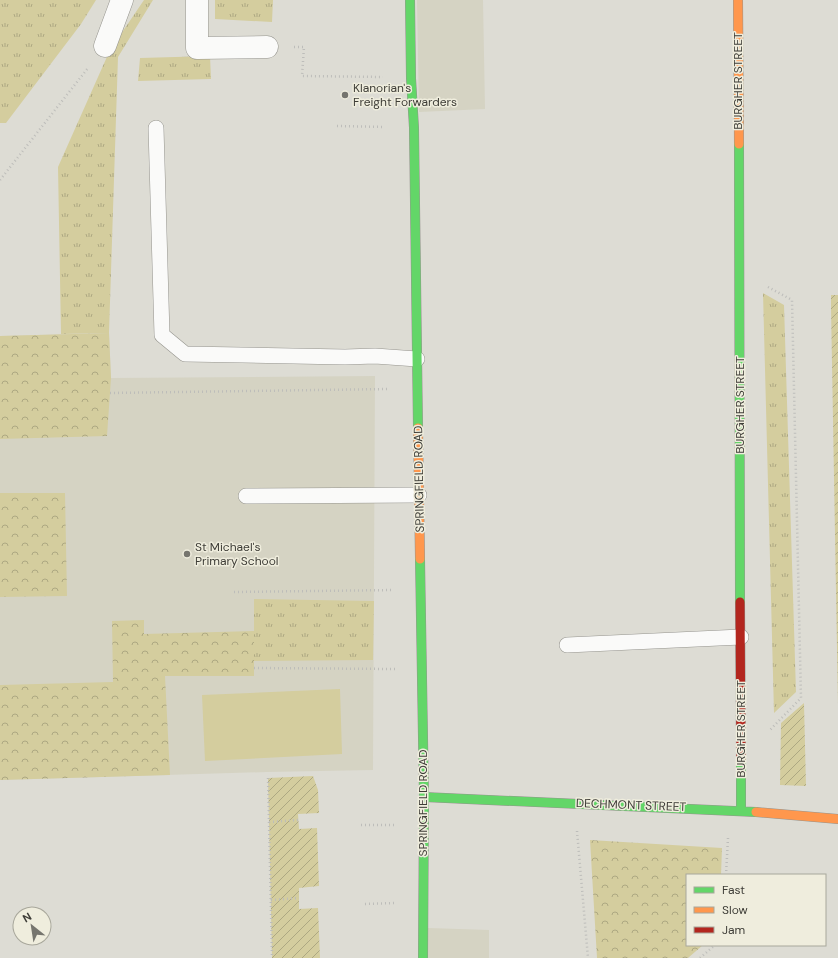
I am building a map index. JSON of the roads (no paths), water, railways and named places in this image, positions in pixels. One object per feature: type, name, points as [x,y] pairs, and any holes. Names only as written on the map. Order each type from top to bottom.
[{"type":"street","points":[[105,46],[122,0]]},
{"type":"street","points":[[197,0],[197,48],[266,47]]},
{"type":"street","name":"SPRINGFIELD ROAD","points":[[410,0],[411,78],[414,128],[424,797],[423,958]]},
{"type":"street","name":"BURGHER STREET","points":[[738,0],[741,810]]},
{"type":"street","name":"DECHMONT STREET","points":[[424,797],[741,810],[838,819]]},
{"type":"lane","points":[[156,128],[162,335],[185,354],[338,357],[376,356],[417,358]]},
{"type":"lane","points":[[246,496],[419,495]]},
{"type":"lane","points":[[567,645],[741,637]]},
{"type":"place","name":"Klanorian's Freight Forwarders","points":[[345,95]]},
{"type":"place","name":"St Michael's Primary School","points":[[187,554]]}]
